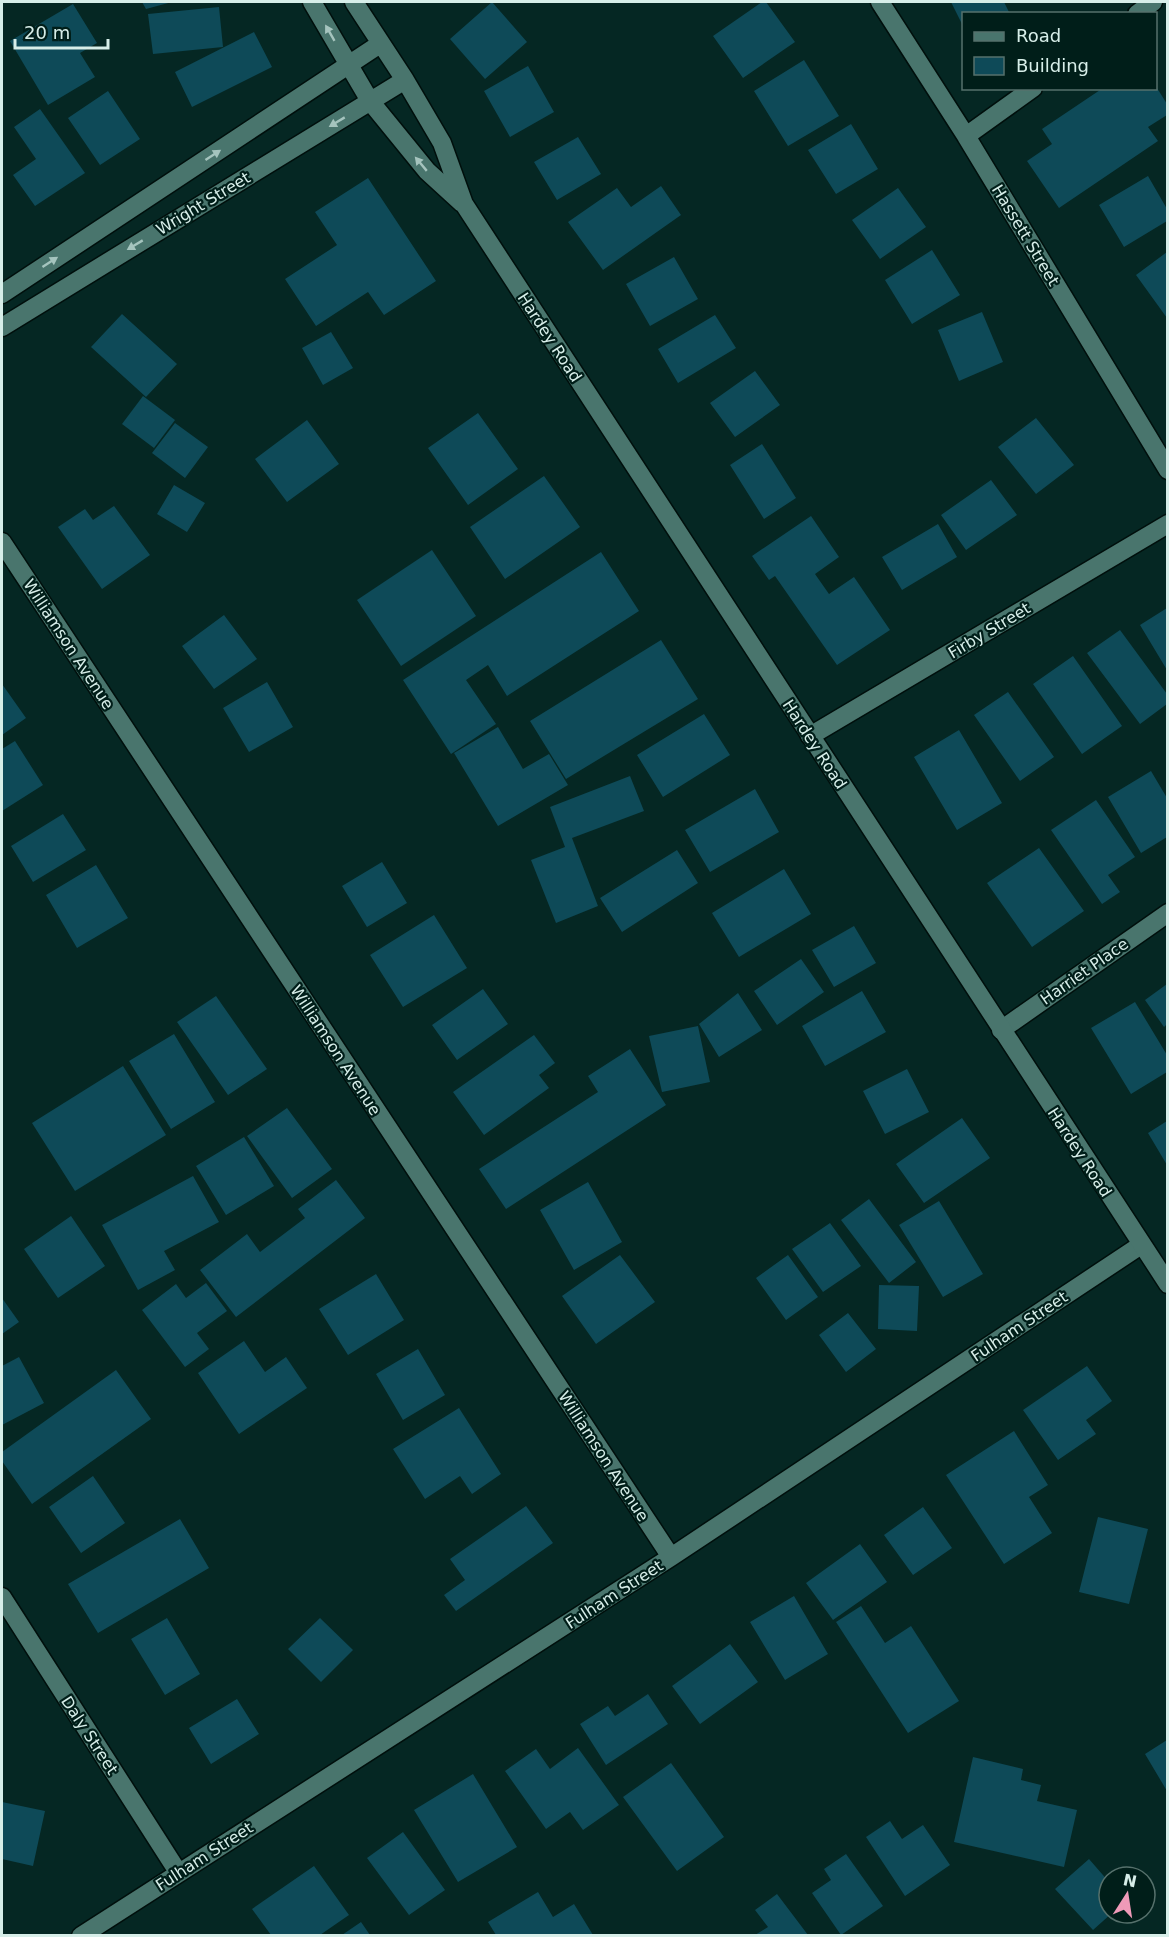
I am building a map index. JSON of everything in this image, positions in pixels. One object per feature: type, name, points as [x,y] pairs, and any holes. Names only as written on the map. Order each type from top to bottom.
[{"type":"street","name":"Hardey Road","points":[[312,2],[370,101],[427,171],[464,204]]},
{"type":"street","name":"Hardey Road","points":[[354,2],[405,80],[442,143],[464,204],[1141,1245],[1166,1277]]},
{"type":"street","name":"Hassett Street","points":[[880,2],[966,136],[1167,471]]},
{"type":"street","points":[[1140,12],[1153,2]]},
{"type":"street","name":"Wright Street","points":[[2,294],[380,44]]},
{"type":"street","name":"Wright Street","points":[[2,327],[405,80]]},
{"type":"street","points":[[966,136],[1030,90]]},
{"type":"street","name":"Firby Street","points":[[810,736],[1167,524]]},
{"type":"street","name":"Williamson Avenue","points":[[2,542],[671,1557]]},
{"type":"street","name":"Harriet Place","points":[[1001,1030],[1167,913]]},
{"type":"street","name":"Fulham Street","points":[[81,1935],[671,1557],[1141,1245]]},
{"type":"street","name":"Daly Street","points":[[2,1597],[178,1872]]},
{"type":"building","points":[[142,2],[172,2],[146,9]]},
{"type":"building","points":[[492,2],[527,42],[485,79],[450,39]]},
{"type":"building","points":[[762,2],[766,2],[795,42],[743,78],[713,36]]},
{"type":"building","points":[[951,2],[1004,2],[1009,12],[962,12],[962,24]]},
{"type":"building","points":[[73,4],[97,43],[80,53],[95,77],[48,105],[10,41]]},
{"type":"building","points":[[219,7],[223,47],[153,54],[148,14]]},
{"type":"building","points":[[254,32],[272,67],[192,107],[175,72]]},
{"type":"building","points":[[804,60],[839,116],[788,146],[754,91]]},
{"type":"building","points":[[528,66],[554,112],[510,137],[484,91]]},
{"type":"building","points":[[1157,88],[1167,104],[1167,115],[1148,127],[1158,141],[1059,208],[1027,161],[1052,144],[1042,129],[1100,90],[1157,90]]},
{"type":"building","points":[[108,91],[140,139],[100,165],[68,118]]},
{"type":"building","points":[[40,109],[85,173],[35,206],[13,175],[36,159],[14,127]]},
{"type":"building","points":[[851,124],[878,169],[836,194],[808,150]]},
{"type":"building","points":[[578,137],[601,174],[557,200],[534,162]]},
{"type":"building","points":[[1148,176],[1167,209],[1167,221],[1124,247],[1099,205]]},
{"type":"building","points":[[368,178],[436,281],[384,315],[368,292],[316,326],[285,279],[337,245],[315,212]]},
{"type":"building","points":[[661,186],[681,215],[603,270],[568,222],[617,188],[631,207]]},
{"type":"building","points":[[898,188],[926,227],[880,259],[852,220]]},
{"type":"building","points":[[932,250],[960,295],[912,324],[885,280]]},
{"type":"building","points":[[1167,252],[1167,318],[1136,275]]},
{"type":"building","points":[[674,257],[698,299],[650,326],[626,284]]},
{"type":"building","points":[[982,312],[1003,362],[959,381],[938,330]]},
{"type":"building","points":[[122,314],[177,364],[146,397],[91,347]]},
{"type":"building","points":[[715,315],[736,348],[678,383],[658,349]]},
{"type":"building","points":[[331,332],[353,368],[323,385],[302,348]]},
{"type":"building","points":[[755,371],[780,405],[735,437],[710,403]]},
{"type":"building","points":[[143,396],[175,420],[154,448],[122,424]]},
{"type":"building","points":[[478,413],[518,469],[468,505],[428,448]]},
{"type":"building","points":[[1036,418],[1074,465],[1036,494],[998,447]]},
{"type":"building","points":[[307,420],[339,464],[287,502],[255,459]]},
{"type":"building","points":[[175,423],[208,447],[185,478],[152,453]]},
{"type":"building","points":[[762,444],[796,498],[764,519],[730,465]]},
{"type":"building","points":[[544,476],[580,527],[505,579],[470,527]]},
{"type":"building","points":[[991,480],[1017,515],[966,550],[941,515]]},
{"type":"building","points":[[174,485],[205,503],[187,532],[157,514]]},
{"type":"building","points":[[114,506],[150,555],[102,589],[58,527],[85,509],[93,520]]},
{"type":"building","points":[[811,516],[839,557],[815,574],[829,594],[854,577],[890,630],[837,665],[775,576],[769,580],[752,556]]},
{"type":"building","points":[[938,524],[957,557],[902,590],[882,557]]},
{"type":"building","points":[[432,550],[476,616],[401,666],[357,600]]},
{"type":"building","points":[[601,552],[639,611],[507,696],[488,665],[466,680],[496,724],[451,754],[403,680]]},
{"type":"building","points":[[1167,608],[1167,670],[1140,625]]},
{"type":"building","points":[[224,615],[257,659],[214,689],[182,646]]},
{"type":"building","points":[[1120,630],[1167,694],[1167,704],[1140,724],[1087,653]]},
{"type":"building","points":[[661,640],[698,699],[566,779],[530,721]]},
{"type":"building","points":[[1073,656],[1122,726],[1082,754],[1033,684]]},
{"type":"building","points":[[267,682],[293,727],[249,752],[223,708]]},
{"type":"building","points":[[2,684],[26,718],[2,735]]},
{"type":"building","points":[[1008,692],[1054,757],[1020,781],[974,715]]},
{"type":"building","points":[[704,714],[730,755],[663,797],[637,755]]},
{"type":"building","points":[[498,727],[523,769],[549,754],[568,785],[498,826],[454,753]]},
{"type":"building","points":[[959,730],[1002,803],[957,830],[914,757]]},
{"type":"building","points":[[15,741],[43,785],[2,811],[2,749]]},
{"type":"building","points":[[1151,771],[1167,798],[1167,837],[1141,853],[1108,797]]},
{"type":"building","points":[[630,776],[644,811],[572,838],[598,906],[556,923],[531,860],[565,847],[550,807]]},
{"type":"building","points":[[755,789],[779,832],[710,872],[685,830]]},
{"type":"building","points":[[1096,800],[1135,857],[1108,875],[1120,892],[1102,904],[1051,830]]},
{"type":"building","points":[[63,814],[86,850],[33,882],[11,846]]},
{"type":"building","points":[[1039,848],[1084,911],[1032,947],[987,883]]},
{"type":"building","points":[[677,850],[698,883],[622,932],[600,898]]},
{"type":"building","points":[[382,862],[407,903],[367,927],[342,886]]},
{"type":"building","points":[[96,865],[128,918],[77,948],[46,895]]},
{"type":"building","points":[[784,869],[811,914],[739,957],[712,913]]},
{"type":"building","points":[[434,915],[467,968],[403,1007],[370,955]]},
{"type":"building","points":[[854,926],[876,963],[834,987],[812,950]]},
{"type":"building","points":[[801,959],[824,992],[777,1025],[754,991]]},
{"type":"building","points":[[1167,984],[1167,1024],[1164,1027],[1145,1000]]},
{"type":"building","points":[[483,989],[508,1024],[457,1060],[432,1025]]},
{"type":"building","points":[[862,991],[886,1032],[825,1066],[802,1026]]},
{"type":"building","points":[[738,993],[762,1030],[719,1057],[699,1024]]},
{"type":"building","points":[[216,996],[267,1069],[228,1095],[177,1022]]},
{"type":"building","points":[[1135,1002],[1167,1055],[1167,1072],[1131,1094],[1091,1028]]},
{"type":"building","points":[[698,1026],[710,1082],[662,1092],[649,1036]]},
{"type":"building","points":[[174,1034],[215,1102],[171,1129],[129,1061]]},
{"type":"building","points":[[534,1035],[555,1063],[539,1075],[549,1088],[484,1135],[453,1092]]},
{"type":"building","points":[[630,1049],[666,1105],[506,1209],[479,1169],[598,1092],[588,1076]]},
{"type":"building","points":[[123,1066],[166,1135],[75,1191],[32,1123]]},
{"type":"building","points":[[907,1069],[929,1112],[885,1134],[863,1091]]},
{"type":"building","points":[[287,1108],[332,1169],[292,1198],[247,1136]]},
{"type":"building","points":[[962,1118],[990,1158],[924,1203],[896,1164]]},
{"type":"building","points":[[1167,1121],[1167,1165],[1148,1133]]},
{"type":"building","points":[[244,1137],[274,1186],[226,1215],[196,1166]]},
{"type":"building","points":[[193,1176],[219,1222],[164,1251],[175,1270],[138,1290],[102,1225]]},
{"type":"building","points":[[336,1180],[365,1218],[236,1317],[200,1270],[247,1234],[260,1252],[305,1218],[298,1209]]},
{"type":"building","points":[[588,1182],[622,1242],[574,1270],[540,1210]]},
{"type":"building","points":[[869,1199],[916,1262],[889,1283],[841,1220]]},
{"type":"building","points":[[939,1201],[983,1274],[943,1297],[899,1225]]},
{"type":"building","points":[[71,1216],[105,1266],[58,1298],[24,1249]]},
{"type":"building","points":[[830,1223],[861,1266],[823,1292],[792,1249]]},
{"type":"building","points":[[620,1255],[655,1302],[596,1344],[562,1296]]},
{"type":"building","points":[[788,1255],[818,1297],[786,1320],[756,1278]]},
{"type":"building","points":[[376,1274],[404,1320],[348,1355],[319,1309]]},
{"type":"building","points":[[206,1283],[227,1311],[197,1333],[209,1349],[185,1367],[142,1310],[176,1284],[186,1298]]},
{"type":"building","points":[[879,1285],[919,1286],[917,1331],[878,1329]]},
{"type":"building","points":[[2,1298],[19,1322],[2,1334]]},
{"type":"building","points":[[848,1313],[876,1349],[846,1372],[819,1335]]},
{"type":"building","points":[[244,1341],[265,1372],[286,1357],[307,1388],[239,1434],[198,1373]]},
{"type":"building","points":[[418,1349],[445,1395],[403,1420],[376,1374]]},
{"type":"building","points":[[19,1357],[44,1403],[2,1425],[2,1366]]},
{"type":"building","points":[[1087,1366],[1112,1401],[1086,1420],[1096,1434],[1058,1460],[1023,1410]]},
{"type":"building","points":[[116,1370],[151,1419],[32,1504],[2,1461],[2,1452]]},
{"type":"building","points":[[459,1408],[501,1474],[472,1494],[460,1476],[425,1499],[393,1449]]},
{"type":"building","points":[[1014,1431],[1048,1485],[1029,1497],[1052,1533],[1004,1564],[946,1475]]},
{"type":"building","points":[[93,1476],[125,1523],[81,1553],[49,1507]]},
{"type":"building","points":[[526,1506],[553,1543],[456,1611],[444,1595],[465,1580],[450,1559]]},
{"type":"building","points":[[923,1507],[952,1548],[913,1575],[884,1535]]},
{"type":"building","points":[[1098,1517],[1148,1529],[1129,1604],[1079,1592]]},
{"type":"building","points":[[180,1519],[209,1568],[98,1633],[68,1584]]},
{"type":"building","points":[[860,1544],[887,1582],[833,1620],[806,1583]]},
{"type":"building","points":[[794,1596],[828,1654],[785,1680],[750,1622]]},
{"type":"building","points":[[861,1606],[885,1643],[911,1626],[959,1701],[908,1733],[836,1622]]},
{"type":"building","points":[[167,1618],[200,1674],[165,1695],[131,1639]]},
{"type":"building","points":[[320,1618],[353,1650],[321,1682],[288,1649]]},
{"type":"building","points":[[730,1644],[758,1682],[700,1724],[672,1686]]},
{"type":"building","points":[[648,1694],[668,1724],[606,1765],[580,1724],[608,1706],[615,1716]]},
{"type":"building","points":[[237,1699],[259,1734],[211,1764],[189,1728]]},
{"type":"building","points":[[1167,1740],[1167,1791],[1145,1754]]},
{"type":"building","points":[[578,1748],[619,1805],[583,1830],[570,1812],[546,1829],[505,1771],[536,1749],[550,1769]]},
{"type":"building","points":[[973,1757],[1023,1769],[1021,1780],[1041,1785],[1037,1801],[1077,1810],[1064,1867],[954,1842]]},
{"type":"building","points":[[671,1763],[724,1837],[677,1871],[623,1797]]},
{"type":"building","points":[[473,1774],[517,1847],[458,1882],[414,1810]]},
{"type":"building","points":[[2,1802],[45,1811],[33,1866],[2,1859]]},
{"type":"building","points":[[890,1821],[902,1839],[923,1825],[950,1865],[905,1896],[866,1837]]},
{"type":"building","points":[[403,1832],[445,1890],[409,1915],[367,1858]]},
{"type":"building","points":[[846,1854],[883,1906],[841,1935],[812,1893],[831,1880],[824,1869]]},
{"type":"building","points":[[1089,1859],[1097,1868],[1099,1925],[1093,1930],[1055,1889]]},
{"type":"building","points":[[314,1866],[349,1915],[320,1935],[271,1935],[252,1909]]},
{"type":"building","points":[[538,1892],[553,1917],[574,1904],[593,1935],[496,1935],[488,1922]]},
{"type":"building","points":[[777,1894],[808,1935],[755,1935],[768,1927],[755,1910]]},
{"type":"building","points":[[361,1922],[370,1935],[342,1935]]}]
